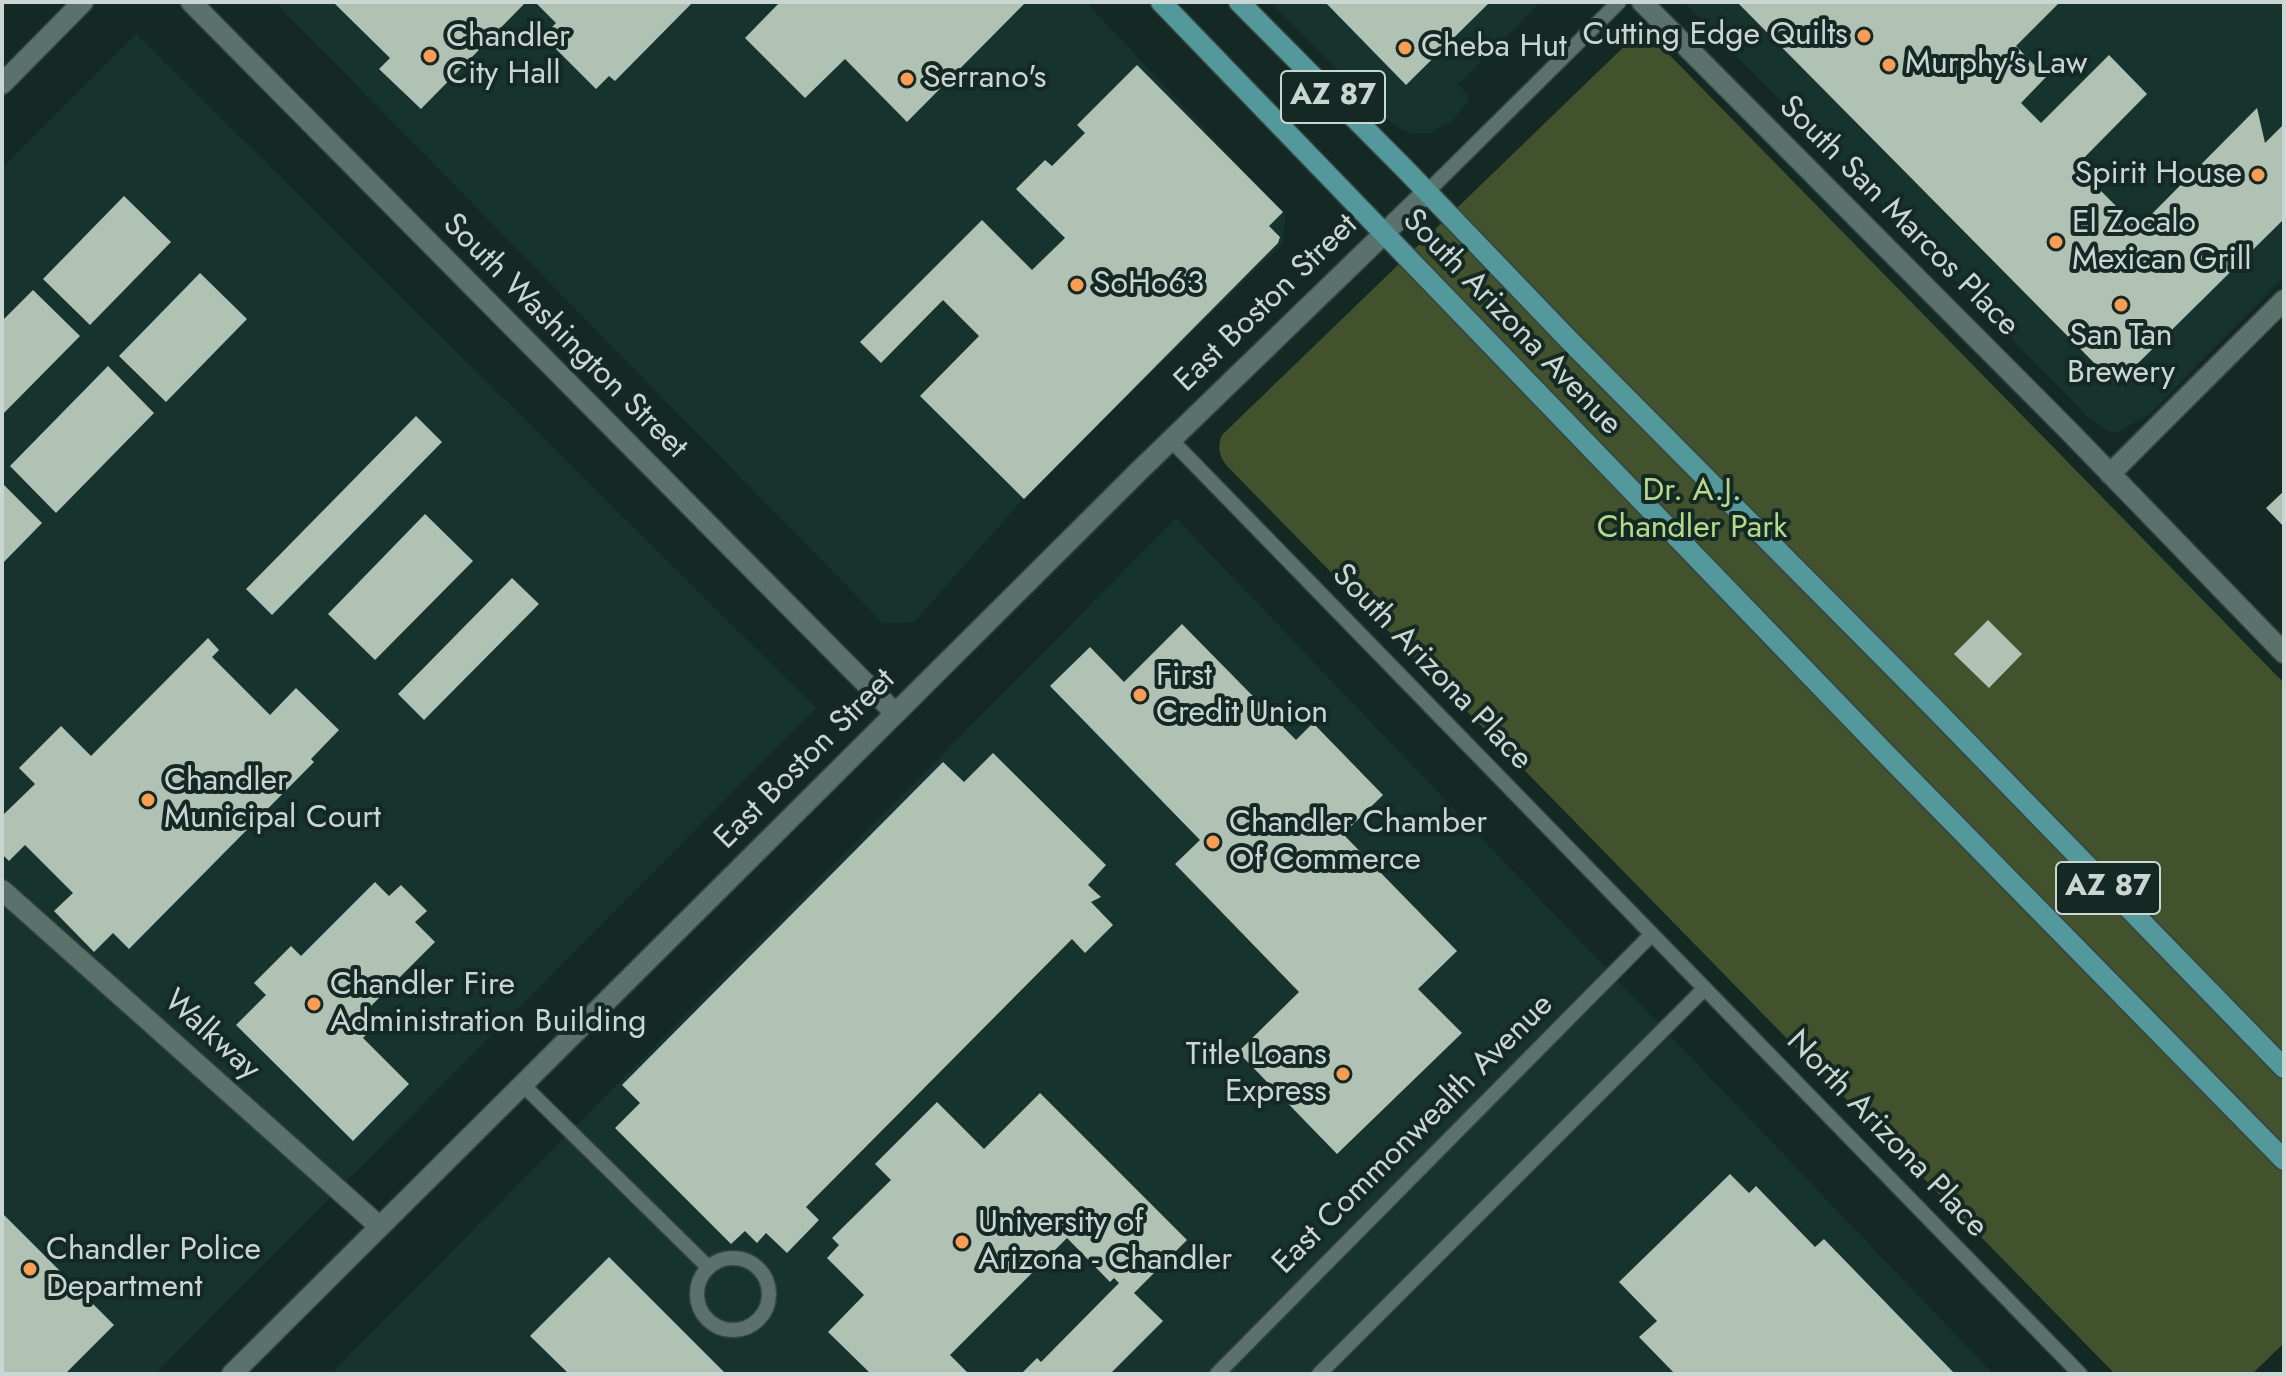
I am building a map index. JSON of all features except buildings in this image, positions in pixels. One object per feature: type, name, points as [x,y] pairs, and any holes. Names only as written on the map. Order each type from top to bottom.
[{"type":"main road","name":"South Arizona Avenue","points":[[1161,2],[1886,754],[2284,1160]]},
{"type":"main road","name":"South Arizona Avenue","points":[[1239,2],[2284,1068]]},
{"type":"street","points":[[2,84],[83,2]]},
{"type":"street","name":"South Washington Street","points":[[191,2],[895,713]]},
{"type":"street","name":"South San Marcos Place","points":[[1642,2],[2284,653]]},
{"type":"street","name":"East Boston Street","points":[[232,1374],[1171,440],[1427,192]]},
{"type":"street","points":[[2110,474],[2284,300]]},
{"type":"street","name":"Walkway","points":[[2,890],[379,1226]]},
{"type":"lane","points":[[1427,192],[1619,2]]},
{"type":"lane","name":"South Arizona Place","points":[[1171,440],[1651,935]]},
{"type":"lane","name":"North Arizona Place","points":[[1651,935],[2080,1374]]},
{"type":"lane","name":"East Commonwealth Avenue","points":[[1217,1374],[1651,935]]},
{"type":"lane","points":[[1319,1374],[1704,989]]},
{"type":"lane","points":[[523,1085],[708,1267]]},
{"type":"lane","points":[[735,1257],[757,1265],[764,1274],[770,1297],[761,1318],[752,1326],[727,1330],[715,1326],[706,1318],[699,1308],[697,1296],[698,1283],[708,1267],[735,1257]]},
{"type":"shaded area","points":[[275,2],[1086,2],[1285,215],[1283,243],[1024,498],[914,622],[883,623]]},
{"type":"shaded area","points":[[1270,2],[1541,2],[1458,85],[1468,95],[1468,101],[1453,120],[1431,133],[1414,134],[1385,118]]},
{"type":"shaded area","points":[[1684,2],[2284,2],[2284,277],[2150,413],[2117,433],[2107,431],[2089,418]]},
{"type":"shaded area","points":[[136,34],[816,708],[155,1374],[2,1374],[2,168]]},
{"type":"shaded area","points":[[1176,518],[1993,1374],[331,1374]]},
{"type":"green space","name":"Dr. A.J. Chandler Park","points":[[1646,31],[2284,683],[2284,1343],[2252,1374],[2115,1374],[1222,459],[1219,447],[1222,435],[1639,32]]},
{"type":"place","name":"Cutting Edge Quilts","points":[[1864,36]]},
{"type":"place","name":"Cheba Hut","points":[[1405,48]]},
{"type":"place","name":"Chandler City Hall","points":[[430,56]]},
{"type":"place","name":"Murphy's Law","points":[[1889,65]]},
{"type":"place","name":"Serrano's","points":[[907,79]]},
{"type":"place","name":"Spirit House","points":[[2258,175]]},
{"type":"place","name":"El Zocalo Mexican Grill","points":[[2056,242]]},
{"type":"place","name":"SoHo63","points":[[1077,285]]},
{"type":"place","name":"San Tan Brewery","points":[[2121,305]]},
{"type":"place","name":"First Credit Union","points":[[1140,695]]},
{"type":"place","name":"Chandler Municipal Court","points":[[148,800]]},
{"type":"place","name":"Chandler Chamber Of Commerce","points":[[1213,842]]},
{"type":"place","name":"Chandler Fire Administration Building","points":[[314,1004]]},
{"type":"place","name":"Title Loans Express","points":[[1343,1074]]},
{"type":"place","name":"University of Arizona - Chandler","points":[[962,1242]]},
{"type":"place","name":"Chandler Police Department","points":[[30,1269]]}]
